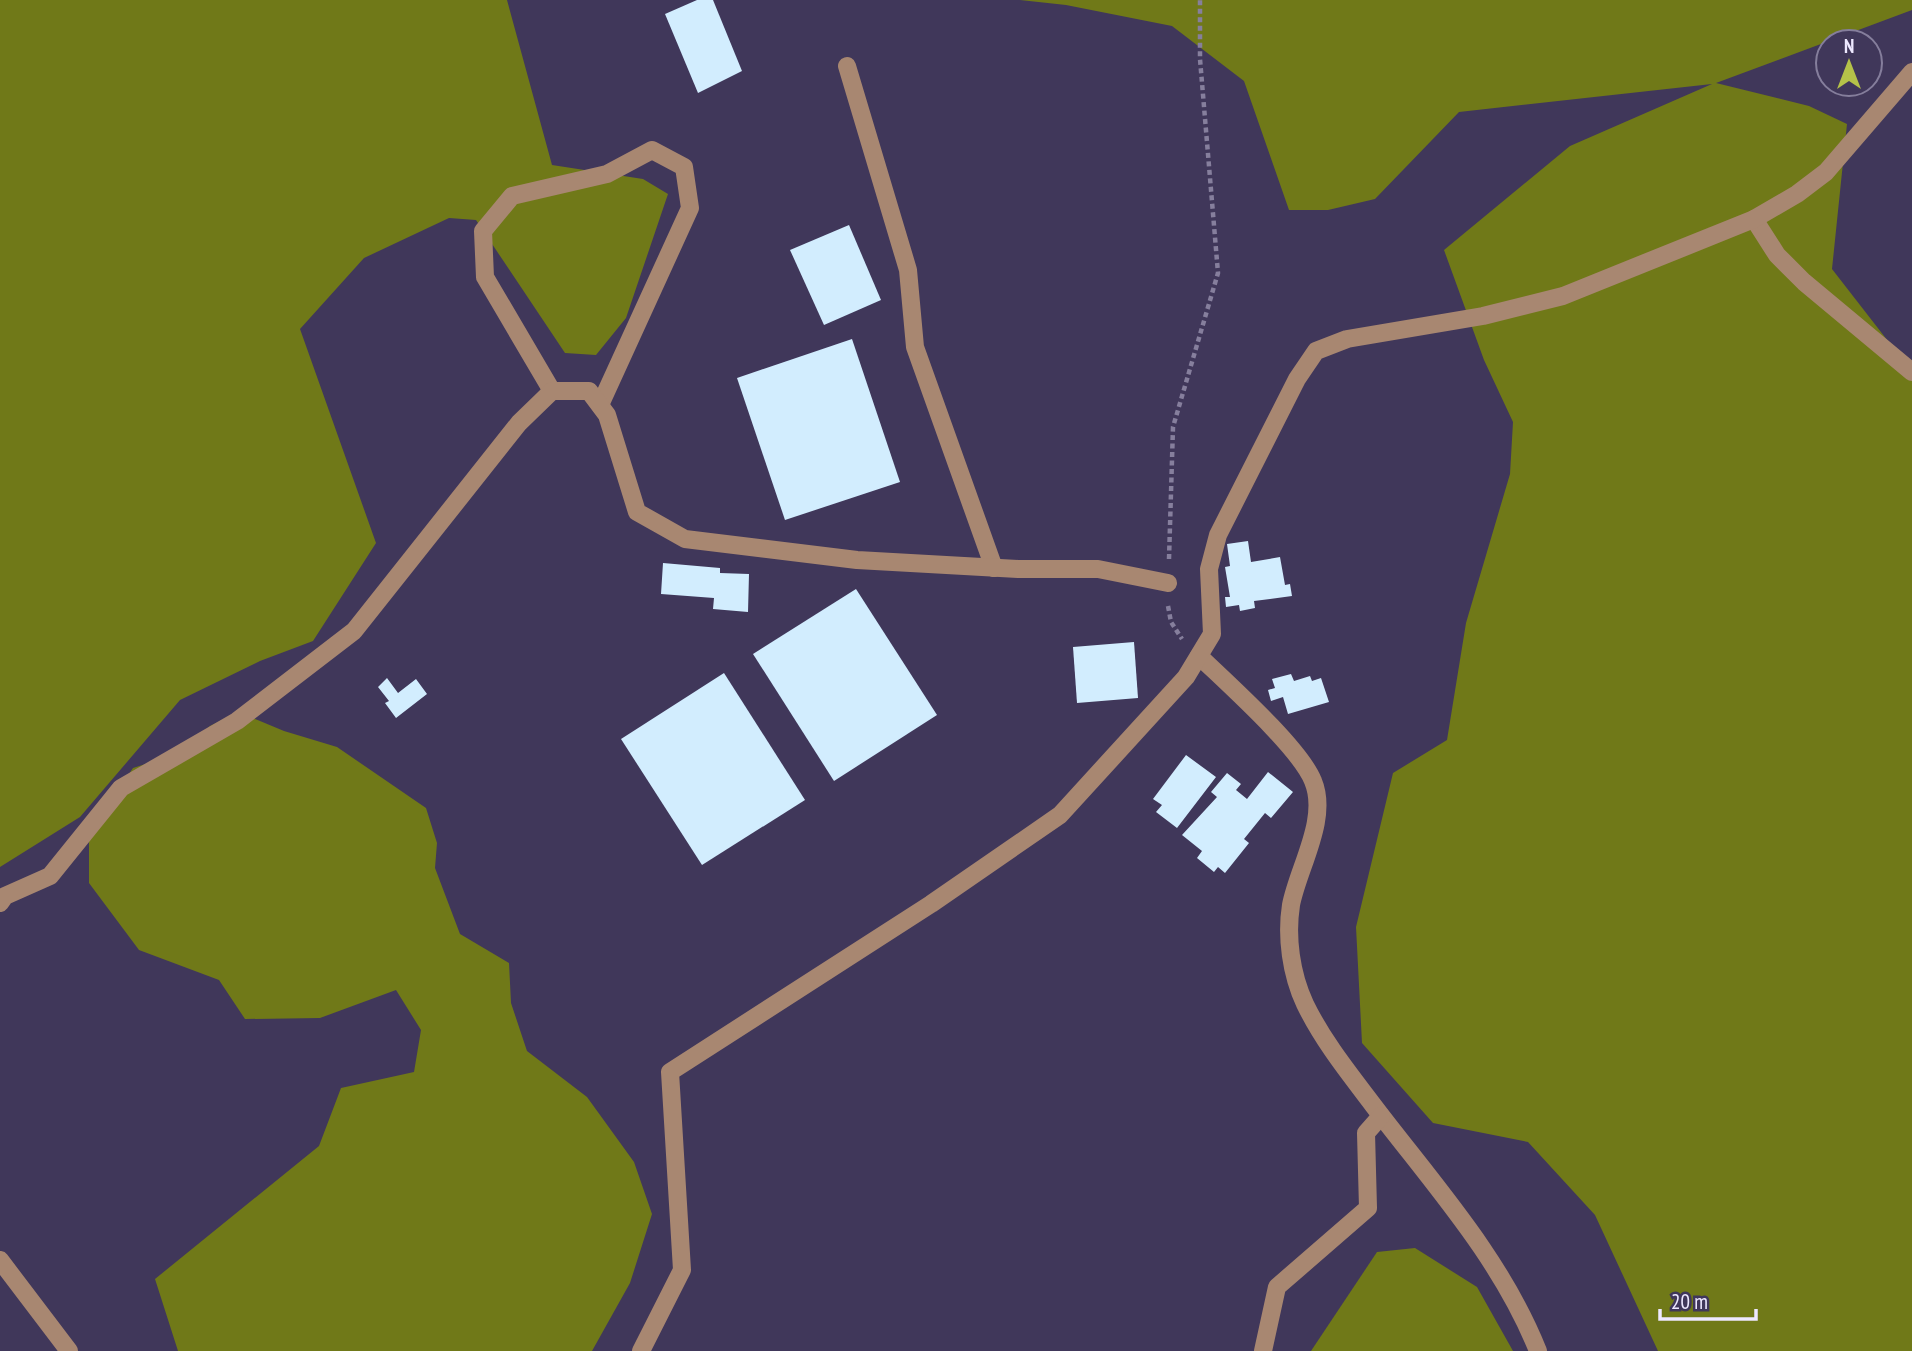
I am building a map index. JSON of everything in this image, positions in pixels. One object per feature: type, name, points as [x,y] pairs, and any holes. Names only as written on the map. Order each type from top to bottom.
[{"type":"street","points":[[847,66],[908,270],[915,346],[994,568]]},
{"type":"street","points":[[642,1351],[682,1270],[670,1072],[931,904],[1060,815],[1186,677],[1212,634],[1209,569],[1218,535],[1297,379],[1317,351],[1347,339],[1483,316],[1563,296],[1754,219],[1797,194],[1826,172],[1912,72]]},
{"type":"street","points":[[552,391],[485,276],[483,231],[512,196],[607,174],[652,150],[684,167],[690,208],[600,405]]},
{"type":"street","points":[[1754,219],[1777,255],[1804,282],[1912,372]]},
{"type":"street","points":[[0,903],[5,896],[50,876],[121,788],[237,721],[354,631],[519,423],[552,391],[589,391],[607,415],[637,512],[685,540],[858,560],[994,568],[1098,569],[1168,583]]},
{"type":"street","points":[[1199,656],[1300,760],[1313,781],[1317,797],[1314,825],[1291,906],[1290,952],[1304,1001],[1328,1045],[1494,1263],[1524,1316],[1538,1351]]},
{"type":"street","points":[[1262,1351],[1277,1287],[1368,1208],[1366,1133],[1381,1116]]},
{"type":"street","points":[[0,1260],[69,1351]]},
{"type":"path","points":[[1199,656],[1171,622],[1168,583],[1173,427],[1218,273],[1200,59],[1200,0]]},
{"type":"green space","points":[[0,0],[507,0],[552,165],[643,179],[668,194],[626,318],[596,355],[565,353],[476,220],[449,218],[364,258],[300,329],[376,543],[313,641],[260,661],[180,700],[80,817],[0,867]]},
{"type":"green space","points":[[1020,0],[1912,0],[1912,10],[1864,28],[1814,28],[1814,46],[1716,83],[1809,106],[1847,124],[1832,269],[1912,372],[1912,1351],[1658,1351],[1595,1215],[1528,1142],[1433,1123],[1362,1043],[1356,927],[1393,773],[1447,740],[1466,623],[1510,474],[1513,422],[1484,360],[1444,250],[1570,146],[1712,84],[1459,112],[1375,199],[1328,210],[1289,210],[1244,81],[1172,26],[1066,5]]},
{"type":"green space","points":[[238,712],[284,731],[337,747],[426,808],[437,843],[435,868],[460,934],[509,963],[511,1003],[527,1051],[587,1097],[634,1162],[652,1214],[630,1283],[592,1351],[178,1351],[155,1279],[319,1146],[341,1088],[414,1072],[421,1030],[396,990],[320,1018],[245,1019],[219,980],[139,950],[89,883],[89,834],[133,768],[180,753],[210,726]]},
{"type":"green space","points":[[1415,1248],[1477,1287],[1513,1351],[1311,1351],[1377,1252]]},
{"type":"building","points":[[697,0],[713,0],[742,71],[698,93],[665,14]]},
{"type":"building","points":[[849,225],[881,300],[824,325],[790,250]]},
{"type":"building","points":[[852,339],[900,482],[785,520],[737,378]]},
{"type":"building","points":[[1248,541],[1251,562],[1280,557],[1285,585],[1290,584],[1292,596],[1254,601],[1255,608],[1240,611],[1239,605],[1226,607],[1225,597],[1230,597],[1225,567],[1230,566],[1227,544]]},
{"type":"building","points":[[663,563],[720,568],[720,573],[749,574],[748,612],[713,609],[714,598],[661,594]]},
{"type":"building","points":[[856,589],[937,715],[834,781],[753,654]]},
{"type":"building","points":[[1134,642],[1138,698],[1077,703],[1073,647]]},
{"type":"building","points":[[724,673],[805,800],[702,865],[621,739]]},
{"type":"building","points":[[1291,674],[1294,681],[1310,676],[1312,681],[1321,678],[1329,702],[1288,714],[1283,697],[1271,701],[1268,690],[1275,688],[1272,679]]},
{"type":"building","points":[[387,678],[398,693],[416,679],[427,694],[396,718],[385,703],[389,701],[378,687]]},
{"type":"building","points":[[1186,755],[1216,777],[1177,828],[1156,812],[1162,805],[1153,799]]},
{"type":"building","points":[[1268,772],[1293,792],[1271,818],[1265,813],[1244,839],[1249,843],[1225,873],[1218,867],[1214,872],[1197,858],[1202,851],[1182,835],[1217,797],[1211,792],[1227,773],[1241,784],[1236,790],[1247,799]]}]
